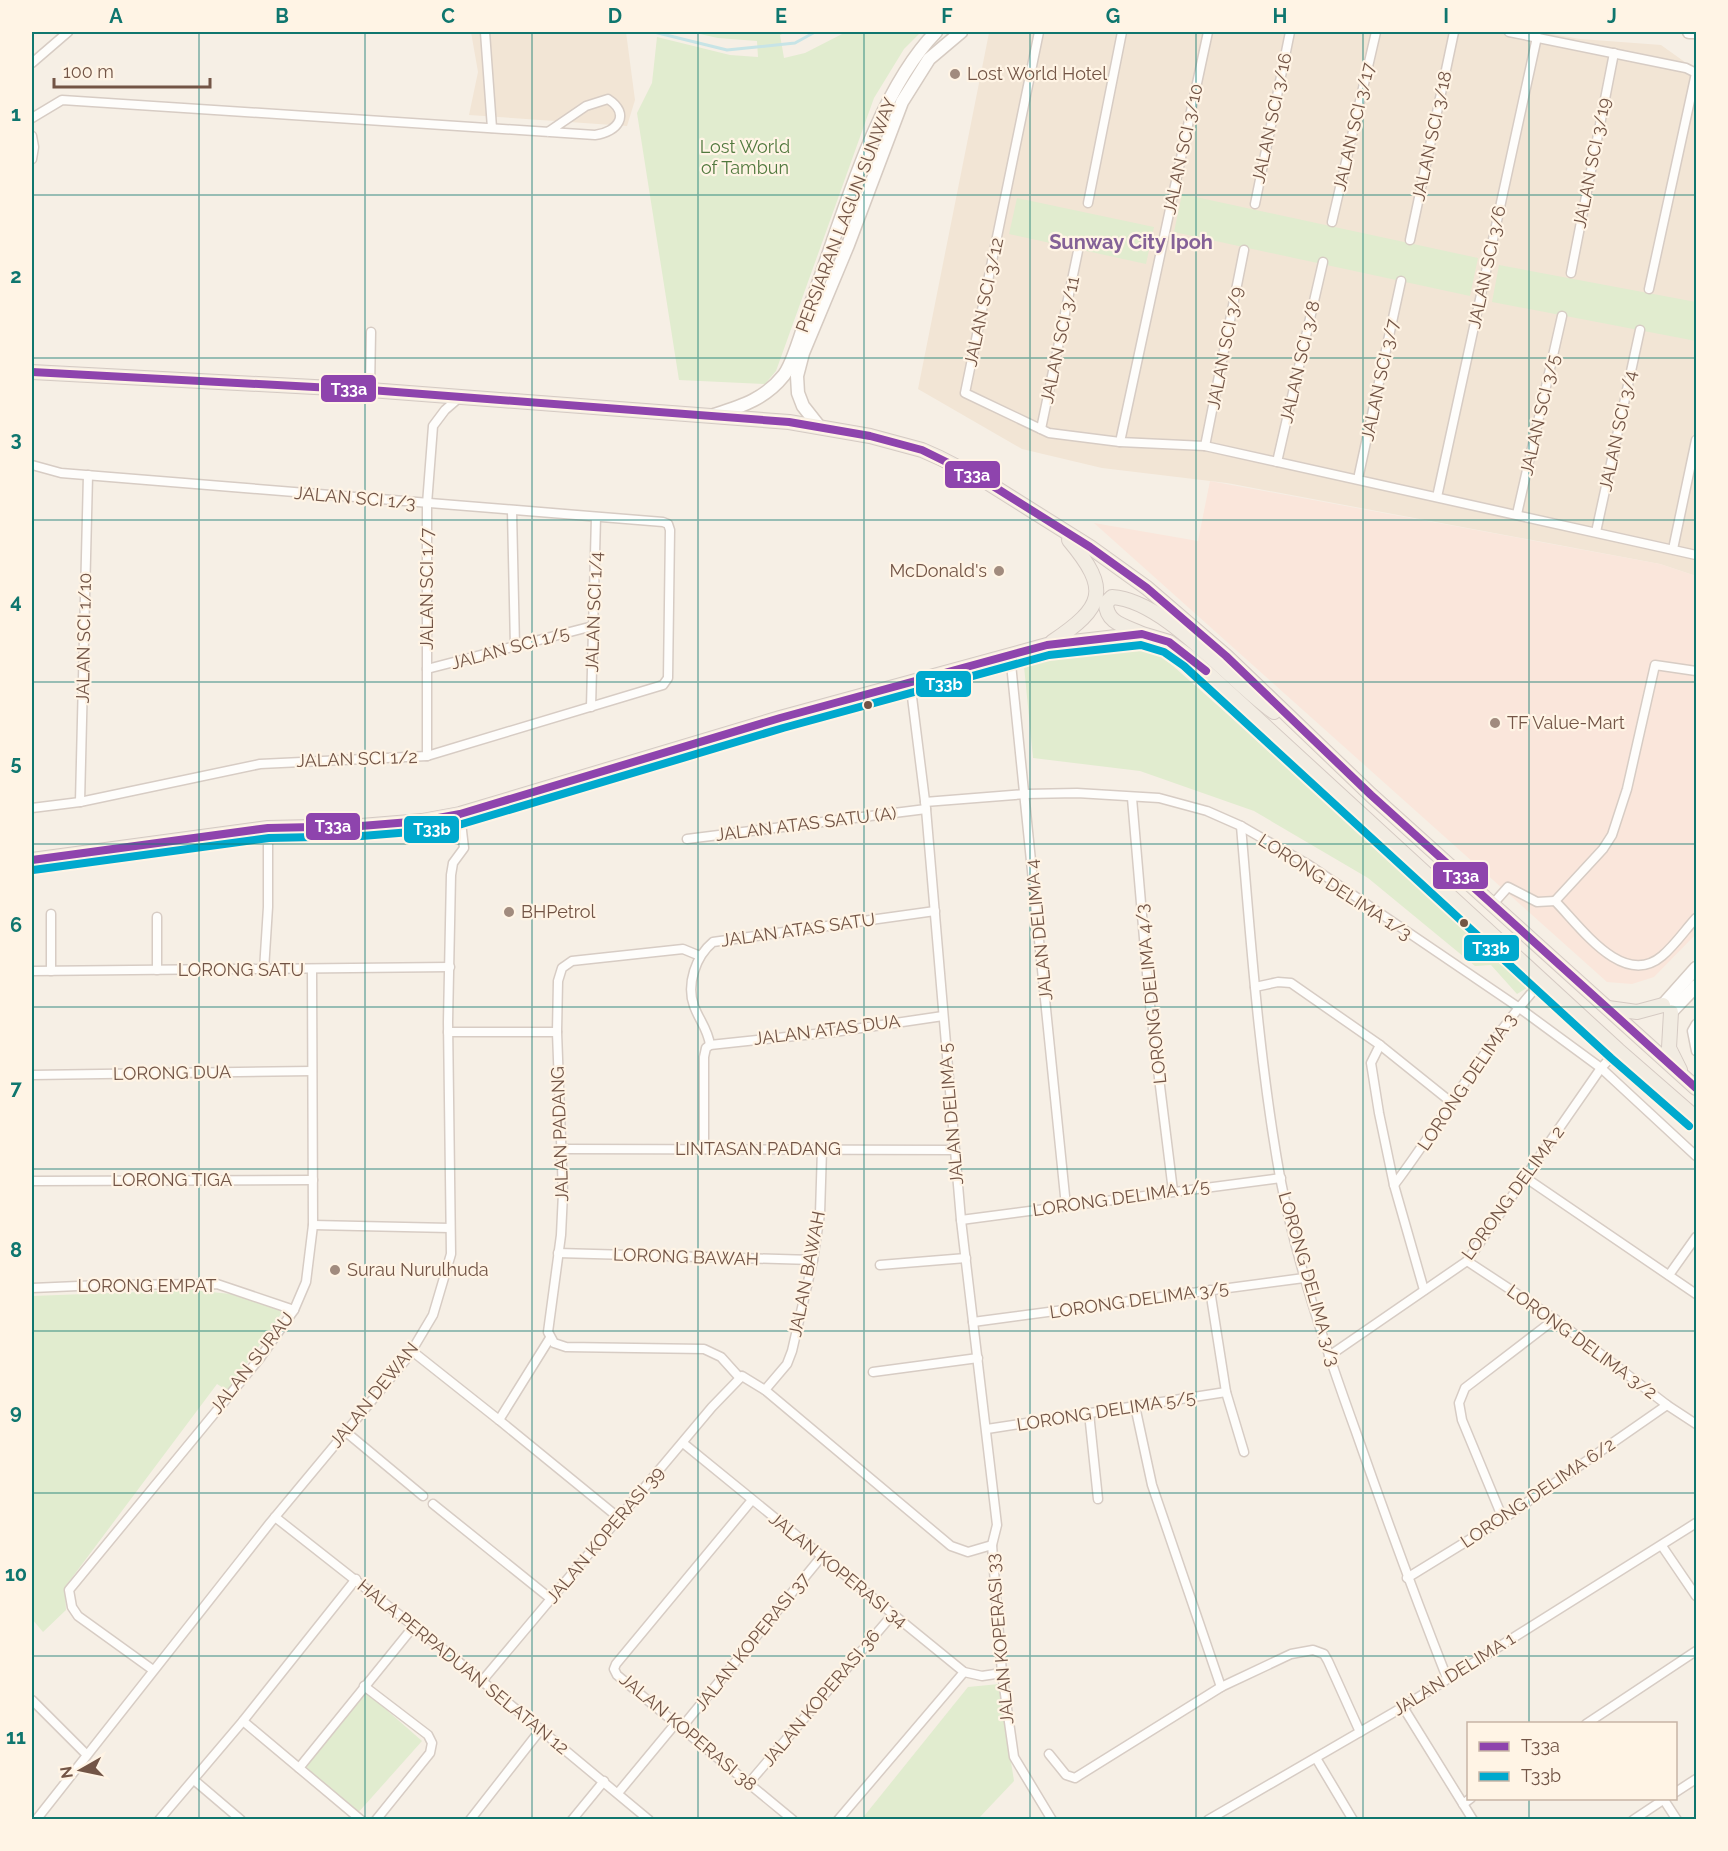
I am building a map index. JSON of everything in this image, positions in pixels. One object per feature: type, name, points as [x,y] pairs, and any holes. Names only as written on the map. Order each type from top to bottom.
[{"type":"main road","name":"PERSIARAN LAGUN SUNWAY","points":[[710,416],[756,400],[785,374],[858,174],[889,99],[906,69],[936,32]]},
{"type":"main road","name":"PERSIARAN LAGUN SUNWAY","points":[[818,425],[803,406],[798,393],[797,376],[803,353],[848,245],[902,102],[929,59],[961,32]]},
{"type":"main road","points":[[1689,32],[1696,32]]},
{"type":"main road","points":[[32,372],[370,390],[818,425],[931,454],[985,481],[1148,588],[1226,656],[1371,795],[1696,1088]]},
{"type":"main road","points":[[1047,645],[1085,618],[1095,596],[1093,572],[1062,531]]},
{"type":"main road","points":[[1308,733],[1271,710],[1162,617],[1141,604],[1112,597],[1106,603],[1106,612],[1112,620],[1142,634],[1169,642],[1214,679],[1542,981],[1696,1118]]},
{"type":"main road","points":[[32,860],[268,828],[361,826],[422,821],[460,814],[910,681],[1006,655],[1047,645],[1142,634]]},
{"type":"main road","points":[[1683,1076],[1669,1048],[1667,1008],[1696,968]]},
{"type":"main road","points":[[1606,1007],[1636,1012],[1667,1008],[1696,986]]},
{"type":"street","points":[[32,63],[68,32]]},
{"type":"street","points":[[485,32],[492,128]]},
{"type":"street","name":"JALAN SCI 3/12","points":[[1039,32],[965,393],[1041,429]]},
{"type":"street","points":[[1088,203],[1122,32]]},
{"type":"street","name":"JALAN SCI 3/10","points":[[1120,442],[1208,32]]},
{"type":"street","name":"JALAN SCI 3/16","points":[[1255,204],[1290,32]]},
{"type":"street","name":"JALAN SCI 3/17","points":[[1332,222],[1376,32]]},
{"type":"street","name":"JALAN SCI 3/18","points":[[1410,240],[1454,32]]},
{"type":"street","points":[[1509,32],[1686,68],[1696,73],[1649,289]]},
{"type":"street","name":"JALAN SCI 3/6","points":[[1437,497],[1537,37]]},
{"type":"street","name":"JALAN SCI 3/19","points":[[1570,273],[1614,53]]},
{"type":"street","points":[[32,118],[62,100],[548,132],[604,134],[618,124],[620,115],[616,104],[608,99],[595,101],[548,132]]},
{"type":"street","points":[[32,136],[34,147],[32,159]]},
{"type":"street","name":"JALAN SCI 3/9","points":[[1205,446],[1244,250]]},
{"type":"street","name":"JALAN SCI 3/11","points":[[1041,429],[1078,251]]},
{"type":"street","name":"JALAN SCI 3/8","points":[[1277,462],[1323,262]]},
{"type":"street","name":"JALAN SCI 3/7","points":[[1358,479],[1401,281]]},
{"type":"street","name":"JALAN SCI 3/5","points":[[1517,514],[1562,316]]},
{"type":"street","name":"JALAN SCI 3/4","points":[[1596,532],[1640,330]]},
{"type":"street","points":[[370,390],[371,332]]},
{"type":"street","name":"JALAN SCI 1/7","points":[[427,756],[428,504],[433,426],[445,410],[460,397]]},
{"type":"street","points":[[1041,429],[1120,442],[1205,446],[1696,555]]},
{"type":"street","points":[[1673,549],[1696,440]]},
{"type":"street","name":"JALAN SCI 1/3","points":[[32,465],[61,473],[663,522],[670,527],[668,675]]},
{"type":"street","name":"JALAN SCI 1/10","points":[[80,802],[88,475]]},
{"type":"street","points":[[512,511],[515,646]]},
{"type":"street","name":"JALAN SCI 1/4","points":[[591,707],[596,517]]},
{"type":"street","name":"JALAN SCI 1/5","points":[[427,669],[593,626]]},
{"type":"street","name":"JALAN DELIMA 4","points":[[1006,655],[1026,794],[1066,1206]]},
{"type":"street","points":[[1492,905],[1508,887],[1537,902],[1555,901],[1603,849],[1615,827],[1655,664],[1696,671]]},
{"type":"street","name":"JALAN SCI 1/2","points":[[32,808],[80,802],[260,764],[427,756],[663,685],[668,681],[668,675]]},
{"type":"street","name":"JALAN DELIMA 5","points":[[910,681],[925,806],[961,1220],[997,1525],[992,1545]]},
{"type":"street","name":"LORONG DELIMA 1/3","points":[[925,806],[1026,794],[1077,793],[1179,801],[1241,826],[1309,865],[1518,1007],[1601,1068],[1696,1156]]},
{"type":"street","name":"LORONG DELIMA 4/3","points":[[1132,798],[1149,997],[1173,1191]]},
{"type":"street","name":"JALAN ATAS SATU (A)","points":[[687,839],[925,806]]},
{"type":"street","name":"JALAN DEWAN","points":[[36,1820],[275,1516],[412,1352],[433,1315],[444,1285],[451,1254],[448,1032],[451,869],[465,843],[460,814]]},
{"type":"street","name":"LORONG DELIMA 3/3","points":[[1241,826],[1267,1097],[1281,1178],[1304,1278],[1407,1578],[1447,1678]]},
{"type":"street","points":[[264,970],[268,907],[268,828]]},
{"type":"street","points":[[1555,901],[1616,961],[1630,966],[1646,964],[1661,957],[1696,918]]},
{"type":"street","name":"JALAN ATAS SATU","points":[[597,958],[683,949],[700,956],[713,942],[720,939],[934,911]]},
{"type":"street","points":[[51,914],[51,971]]},
{"type":"street","points":[[157,917],[157,970]]},
{"type":"street","points":[[700,956],[691,995],[694,1006],[706,1028],[710,1045],[706,1048],[704,1057],[704,1149]]},
{"type":"street","name":"JALAN PADANG","points":[[550,1338],[548,1325],[558,1253],[563,1193],[557,1032],[558,981],[562,968],[572,961],[597,958]]},
{"type":"street","name":"LORONG SATU","points":[[32,971],[450,967]]},
{"type":"street","name":"JALAN SURAU","points":[[153,1670],[78,1616],[72,1607],[69,1590],[260,1358],[294,1310],[306,1282],[313,1225],[312,969]]},
{"type":"street","name":"LORONG DELIMA 3","points":[[1394,1185],[1518,1007],[1542,981]]},
{"type":"street","points":[[1255,987],[1278,982],[1291,983],[1380,1045],[1451,1102]]},
{"type":"street","name":"JALAN ATAS DUA","points":[[710,1045],[834,1032],[943,1016]]},
{"type":"street","points":[[1696,1024],[1692,1031],[1696,1051]]},
{"type":"street","points":[[448,1032],[557,1032]]},
{"type":"street","points":[[1380,1045],[1371,1063],[1394,1185],[1424,1290]]},
{"type":"street","name":"LORONG DELIMA 2","points":[[1329,1356],[1467,1261],[1601,1068],[1618,1050]]},
{"type":"street","name":"LORONG DUA","points":[[32,1075],[312,1071]]},
{"type":"street","name":"LINTASAN PADANG","points":[[562,1149],[955,1150]]},
{"type":"street","name":"JALAN BAWAH","points":[[765,1390],[787,1364],[792,1351],[813,1260],[820,1214],[822,1149]]},
{"type":"street","name":"LORONG DELIMA 1/5","points":[[961,1220],[1281,1178]]},
{"type":"street","points":[[1526,1178],[1696,1294]]},
{"type":"street","name":"LORONG TIGA","points":[[32,1182],[313,1180]]},
{"type":"street","points":[[313,1225],[450,1228]]},
{"type":"street","points":[[1669,1275],[1696,1237]]},
{"type":"street","name":"LORONG BAWAH","points":[[558,1253],[813,1260]]},
{"type":"street","points":[[880,1265],[966,1258]]},
{"type":"street","name":"LORONG DELIMA 3/2","points":[[1467,1261],[1555,1319],[1667,1405],[1696,1424]]},
{"type":"street","name":"LORONG DELIMA 3/5","points":[[973,1322],[1304,1278]]},
{"type":"street","name":"LORONG EMPAT","points":[[32,1288],[101,1284],[216,1284],[294,1310]]},
{"type":"street","points":[[1210,1290],[1226,1392],[1244,1452]]},
{"type":"street","points":[[1503,1519],[1462,1420],[1459,1403],[1465,1388],[1555,1319]]},
{"type":"street","points":[[499,1419],[550,1338]]},
{"type":"street","name":"JALAN KOPERASI 33","points":[[550,1338],[554,1343],[566,1347],[704,1348],[721,1357],[739,1377],[745,1377],[765,1390],[951,1546],[968,1551],[992,1545],[1002,1673],[1014,1757],[1052,1820]]},
{"type":"street","points":[[412,1352],[499,1419],[619,1518]]},
{"type":"street","points":[[873,1372],[978,1358]]},
{"type":"street","name":"JALAN KOPERASI 39","points":[[482,1681],[739,1377]]},
{"type":"street","name":"LORONG DELIMA 5/5","points":[[987,1429],[1226,1392]]},
{"type":"street","name":"LORONG DELIMA 6/2","points":[[1407,1578],[1503,1519],[1667,1405]]},
{"type":"street","points":[[1135,1406],[1152,1485],[1221,1687]]},
{"type":"street","points":[[1089,1413],[1098,1498]]},
{"type":"street","points":[[346,1432],[423,1496]]},
{"type":"street","name":"JALAN KOPERASI 34","points":[[683,1443],[964,1672]]},
{"type":"street","name":"JALAN KOPERASI 38","points":[[752,1500],[615,1666],[617,1675],[794,1820]]},
{"type":"street","points":[[433,1504],[551,1599]]},
{"type":"street","name":"HALA PERPADUAN SELATAN 12","points":[[275,1516],[482,1681],[649,1820]]},
{"type":"street","name":"JALAN DELIMA 1","points":[[1208,1820],[1403,1707],[1696,1523]]},
{"type":"street","points":[[1662,1546],[1696,1596]]},
{"type":"street","name":"JALAN KOPERASI 37","points":[[618,1794],[822,1556]]},
{"type":"street","points":[[159,1820],[243,1721],[356,1579]]},
{"type":"street","name":"JALAN KOPERASI 36","points":[[749,1783],[893,1614]]},
{"type":"street","points":[[299,1768],[414,1626]]},
{"type":"street","points":[[1049,1754],[1066,1775],[1075,1778],[1221,1687],[1291,1654],[1318,1651],[1328,1661],[1360,1731]]},
{"type":"street","points":[[1589,1722],[1696,1651]]},
{"type":"street","points":[[838,1820],[964,1672],[982,1676],[1002,1673]]},
{"type":"street","points":[[364,1686],[428,1735],[432,1743],[430,1753],[376,1820]]},
{"type":"street","points":[[32,1700],[87,1755]]},
{"type":"street","points":[[1403,1707],[1467,1801],[1473,1820]]},
{"type":"street","points":[[243,1721],[361,1820]]},
{"type":"street","points":[[470,1820],[541,1729]]},
{"type":"street","points":[[1316,1758],[1353,1820]]},
{"type":"street","points":[[1677,1791],[1696,1779]]},
{"type":"street","points":[[194,1780],[241,1820]]},
{"type":"street","points":[[573,1820],[603,1781]]},
{"type":"street","points":[[1632,1820],[1663,1800]]},
{"type":"street","points":[[1666,1800],[1677,1820]]},
{"type":"shaded area","points":[[471,32],[626,32],[635,100],[627,126],[469,115],[478,72]]},
{"type":"shaded area","points":[[1540,32],[1580,39],[1661,45],[1696,70],[1696,576],[1660,564],[1227,483],[1102,468],[1022,449],[918,389],[989,33]]},
{"type":"shaded area","points":[[1210,481],[1660,564],[1696,576],[1696,934],[1654,977],[1632,984],[1607,982],[1094,523],[1198,541]]},
{"type":"green space","name":"Lost World of Tambun","points":[[691,32],[786,32],[780,35],[784,58],[805,53],[846,32],[921,32],[904,49],[874,98],[776,371],[765,384],[679,380],[637,113],[652,83],[657,37],[730,55],[758,57],[757,41],[718,38]]},
{"type":"green space","points":[[1182,194],[1478,258],[1470,296],[1174,232]]},
{"type":"green space","points":[[1017,198],[1154,227],[1146,264],[1009,234]]},
{"type":"green space","points":[[1499,265],[1696,302],[1696,341],[1492,302]]},
{"type":"green space","points":[[1101,645],[1137,647],[1164,658],[1533,984],[1517,994],[1491,965],[1475,966],[1368,878],[1254,811],[1140,771],[1033,758],[1024,666]]},
{"type":"green space","points":[[192,1290],[231,1294],[283,1311],[228,1391],[217,1384],[65,1587],[66,1610],[43,1632],[32,1619],[32,1296]]},
{"type":"green space","points":[[999,1684],[1014,1781],[978,1819],[861,1820],[968,1687]]},
{"type":"green space","points":[[365,1691],[422,1741],[356,1815],[302,1767]]},
{"type":"waterway","points":[[654,32],[727,50],[795,43],[815,32]]},
{"type":"transit line","name":"T33a","points":[[32,372],[370,390],[789,422],[870,436],[922,450],[985,481],[1090,547],[1147,588],[1226,656],[1371,795],[1696,1088]]},
{"type":"transit line","name":"T33a","points":[[32,860],[268,828],[361,826],[422,821],[460,814],[780,718],[1047,645],[1142,634],[1169,642],[1206,671]]},
{"type":"transit line","name":"T33b","points":[[33,870],[269,838],[362,836],[423,831],[462,824],[783,728],[1049,655],[1141,645],[1164,652],[1184,666],[1611,1058],[1689,1126]]},
{"type":"place","name":"Lost World Hotel","points":[[955,74]]},
{"type":"place","name":"McDonald's","points":[[999,571]]},
{"type":"place","name":"TF Value-Mart","points":[[1495,723]]},
{"type":"place","name":"BHPetrol","points":[[509,912]]},
{"type":"place","name":"Surau Nurulhuda","points":[[335,1270]]},
{"type":"district","name":"Sunway City Ipoh","points":[[1131,242]]}]
